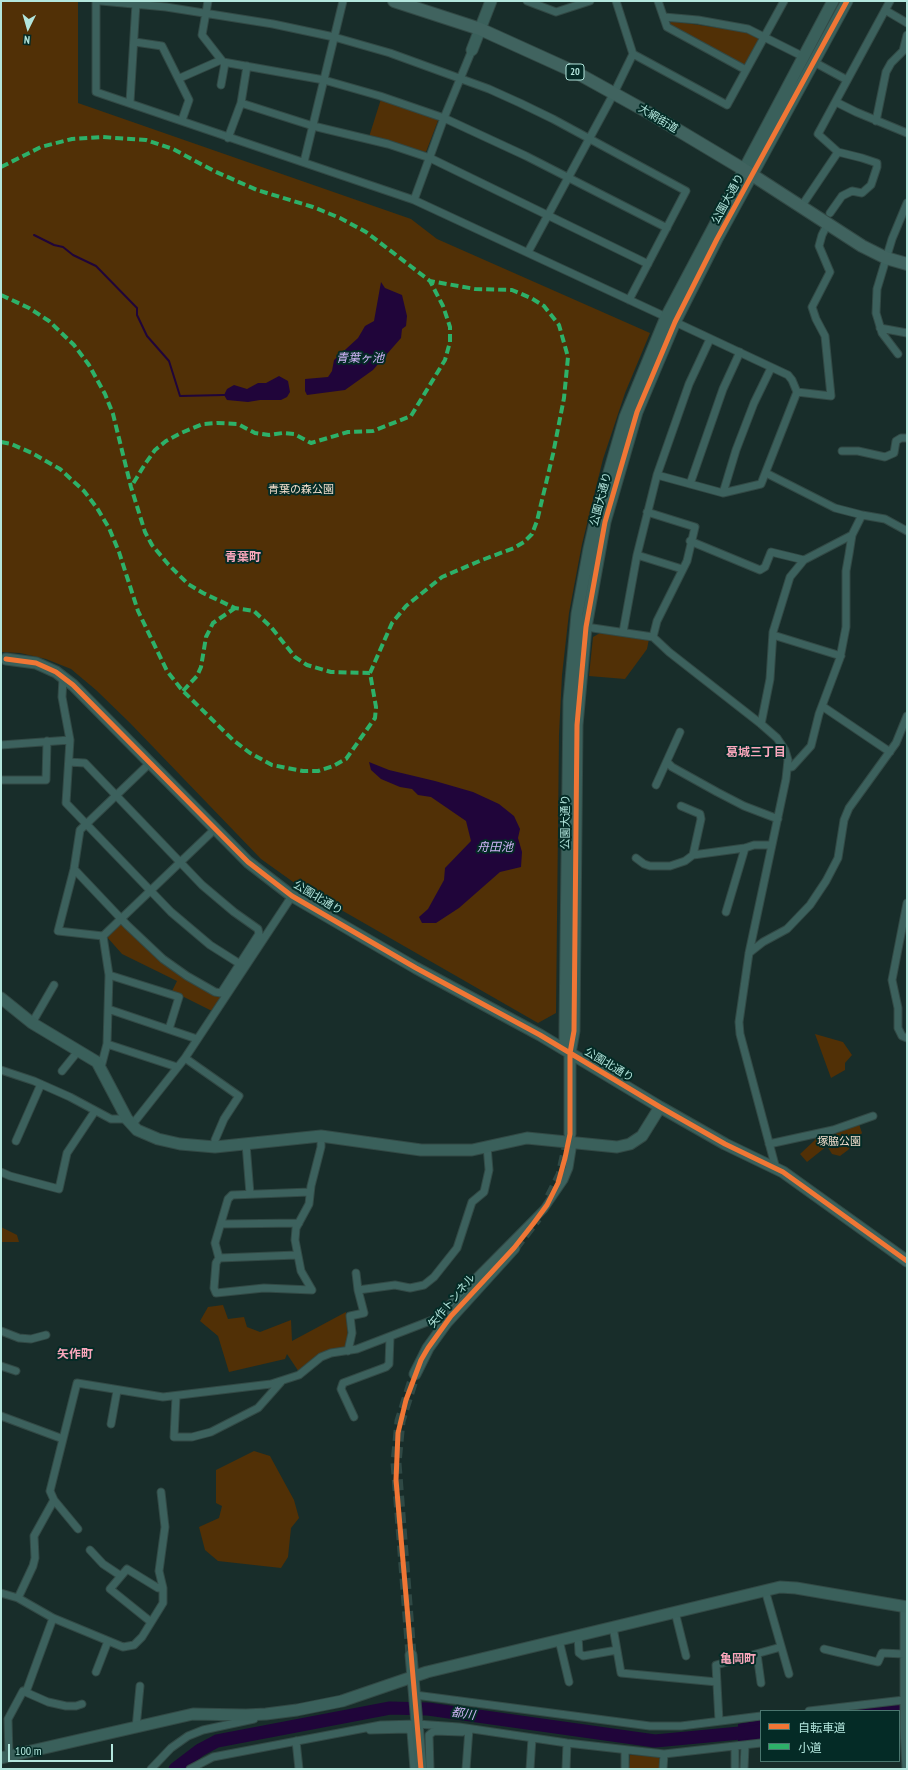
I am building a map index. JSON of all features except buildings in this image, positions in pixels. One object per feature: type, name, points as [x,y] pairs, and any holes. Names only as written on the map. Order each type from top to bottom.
[{"type":"main road","name":"大網街道","points":[[394,1],[480,29],[550,60],[614,93],[801,207],[829,218],[862,246],[886,258],[907,264]]},
{"type":"street","points":[[96,1],[96,92],[130,102],[228,138],[304,162],[414,200],[740,352],[788,375],[792,380],[797,392],[761,484],[723,493],[657,475]]},
{"type":"street","points":[[101,1],[136,3],[273,24],[334,37],[390,53],[461,78],[520,103],[686,191],[629,300]]},
{"type":"street","points":[[208,1],[202,35],[223,61],[221,85]]},
{"type":"street","points":[[304,162],[343,1]]},
{"type":"street","points":[[414,200],[444,118],[491,1]]},
{"type":"street","points":[[529,1],[556,12],[590,1]]},
{"type":"street","points":[[616,1],[634,54],[727,105],[784,1]]},
{"type":"street","points":[[658,1],[667,27],[746,70]]},
{"type":"street","name":"公園大通り","points":[[809,59],[833,1]]},
{"type":"street","name":"公園大通り","points":[[570,1053],[565,1042],[569,701],[577,618],[589,549],[610,466],[631,400],[670,319],[809,59],[847,1]]},
{"type":"street","points":[[797,392],[831,396],[825,336],[816,319],[812,307],[830,272],[819,246],[829,218],[842,196],[852,191],[862,193],[871,185],[877,167],[877,163],[838,152],[818,134],[890,1]]},
{"type":"street","points":[[130,102],[135,42],[136,3]]},
{"type":"street","points":[[885,10],[907,23]]},
{"type":"street","points":[[664,17],[737,26],[748,29],[765,36],[847,80]]},
{"type":"street","points":[[876,121],[886,72],[891,63],[903,51],[907,35]]},
{"type":"street","points":[[135,42],[162,46],[180,78],[189,100],[182,120]]},
{"type":"street","points":[[528,252],[634,54]]},
{"type":"street","points":[[180,78],[223,61],[324,80],[380,96],[444,118],[568,177],[667,228]]},
{"type":"street","points":[[228,138],[240,103],[247,66]]},
{"type":"street","points":[[836,102],[876,121],[907,133]]},
{"type":"street","points":[[240,103],[313,126],[388,144],[430,158],[648,264]]},
{"type":"street","points":[[801,207],[838,152]]},
{"type":"street","points":[[898,354],[882,333],[880,328],[876,313],[876,289],[907,203]]},
{"type":"street","name":"公園大通り","points":[[570,1053],[574,1031],[577,725],[586,627],[603,529],[624,451],[670,319]]},
{"type":"street","points":[[880,328],[907,333]]},
{"type":"street","points":[[623,632],[636,555],[657,475],[689,384],[710,339]]},
{"type":"street","points":[[690,484],[723,390],[740,352]]},
{"type":"street","points":[[723,493],[736,450],[754,403],[771,368]]},
{"type":"street","points":[[842,452],[858,451],[885,457],[894,453],[896,441],[901,438],[907,438]]},
{"type":"street","points":[[766,474],[835,508],[884,519],[907,531]]},
{"type":"street","points":[[647,512],[695,527],[690,541],[690,552],[658,621],[653,638]]},
{"type":"street","points":[[788,767],[792,767],[811,746],[822,706],[840,656],[846,620],[846,571],[852,535],[862,515]]},
{"type":"street","points":[[761,724],[770,679],[773,635],[776,620],[790,577],[804,560],[852,535]]},
{"type":"street","points":[[690,541],[760,570],[765,567],[771,552],[804,560]]},
{"type":"street","points":[[636,555],[682,569]]},
{"type":"street","points":[[577,618],[586,627],[653,638],[761,724],[777,738],[785,750],[788,767],[749,953],[739,1015],[740,1034],[776,1169]]},
{"type":"street","points":[[575,638],[586,627]]},
{"type":"street","points":[[773,635],[840,656]]},
{"type":"street","name":"公園北通り","points":[[6,659],[36,663],[63,678],[88,698],[248,862],[292,896],[416,968],[570,1053],[660,1107],[783,1172],[907,1261]]},
{"type":"street","points":[[63,678],[62,697],[70,740],[66,804],[150,892],[192,930],[240,964]]},
{"type":"street","points":[[822,706],[890,752]]},
{"type":"street","points":[[749,953],[764,942],[787,929],[810,905],[826,881],[838,858],[844,820],[849,808],[862,788],[878,770],[890,752],[907,716]]},
{"type":"street","points":[[656,785],[680,732]]},
{"type":"street","points":[[1,745],[70,740]]},
{"type":"street","points":[[1,780],[46,780],[47,741]]},
{"type":"street","points":[[69,762],[85,764],[217,899],[258,929],[259,934],[221,993],[215,992],[186,976],[163,959],[74,869]]},
{"type":"street","points":[[151,762],[80,830],[74,869],[58,931],[103,936],[216,828]]},
{"type":"street","points":[[667,762],[672,767],[723,796],[778,819]]},
{"type":"street","points":[[680,806],[700,814],[701,819],[693,855]]},
{"type":"street","points":[[636,858],[644,864],[650,866],[670,866],[685,861],[693,855],[745,848],[754,845],[771,845]]},
{"type":"street","points":[[726,912],[745,848]]},
{"type":"street","points":[[130,1122],[185,1058],[292,896]]},
{"type":"street","points":[[907,903],[892,980],[898,1008],[898,1028],[902,1036],[907,1038]]},
{"type":"street","points":[[101,1067],[107,1044],[109,975],[103,936]]},
{"type":"street","points":[[109,975],[179,997],[169,1029]]},
{"type":"street","points":[[32,1023],[54,985]]},
{"type":"street","points":[[1,998],[32,1023],[79,1050],[101,1067],[130,1122],[137,1130],[158,1139],[180,1144],[215,1147],[321,1136],[421,1150],[472,1150],[527,1138],[572,1138],[617,1147],[636,1141],[648,1128],[660,1107]]},
{"type":"street","points":[[108,1009],[197,1039]]},
{"type":"street","points":[[107,1044],[177,1067]]},
{"type":"street","points":[[62,1071],[79,1050]]},
{"type":"street","points":[[78,1529],[54,1500],[50,1491],[50,1486],[77,1383],[144,1395],[176,1396],[281,1381],[299,1375],[321,1357],[331,1353],[357,1350],[435,1319],[528,1227],[544,1209],[564,1180],[569,1168],[572,1138],[570,1053]]},
{"type":"street","points":[[185,1058],[239,1096],[224,1119],[215,1140],[215,1147]]},
{"type":"street","points":[[1,1070],[41,1084],[70,1097],[111,1120],[130,1122]]},
{"type":"street","points":[[16,1141],[41,1084]]},
{"type":"street","points":[[1,1172],[10,1176],[59,1189],[67,1153],[95,1112]]},
{"type":"street","points":[[769,1144],[833,1130],[873,1116]]},
{"type":"street","points":[[310,1192],[232,1195],[228,1199],[222,1224],[215,1243],[219,1258],[216,1263],[214,1288],[216,1293],[264,1288],[312,1290],[301,1270],[295,1240],[296,1228],[309,1204],[310,1192],[321,1147],[321,1136]]},
{"type":"street","points":[[246,1144],[250,1194]]},
{"type":"street","points":[[358,1290],[395,1284],[410,1288],[424,1285],[434,1277],[457,1248],[472,1202],[484,1192],[489,1170],[487,1146]]},
{"type":"street","points":[[222,1224],[299,1223]]},
{"type":"street","name":"矢作トンネル","points":[[415,1374],[428,1348],[446,1323],[514,1248]]},
{"type":"street","points":[[219,1258],[297,1255]]},
{"type":"street","points":[[348,1351],[352,1333],[350,1316],[364,1313],[358,1290],[356,1273]]},
{"type":"street","points":[[1,1331],[19,1338],[31,1339],[46,1335]]},
{"type":"street","points":[[354,1417],[341,1389],[343,1384],[386,1367],[389,1364],[390,1337]]},
{"type":"street","points":[[1,1366],[16,1371]]},
{"type":"street","points":[[176,1396],[174,1437],[192,1437],[211,1432],[258,1408],[281,1381]]},
{"type":"street","points":[[111,1424],[117,1391]]},
{"type":"street","points":[[1,1416],[63,1439]]},
{"type":"street","points":[[1,1593],[18,1598],[53,1618],[123,1647],[134,1645],[142,1637],[163,1603],[163,1588],[159,1571],[165,1527],[161,1492]]},
{"type":"street","points":[[18,1598],[33,1566],[35,1558],[34,1536],[54,1500]]},
{"type":"street","points":[[90,1550],[103,1564],[121,1576]]},
{"type":"street","points":[[151,1622],[110,1589],[127,1569],[158,1588],[163,1588]]},
{"type":"street","points":[[82,1704],[76,1706],[66,1706],[48,1702],[23,1691],[8,1719],[5,1757],[197,1713],[246,1715],[266,1714],[297,1710],[342,1701],[413,1676],[765,1590],[780,1587],[796,1588],[906,1607],[904,1700],[901,1728],[906,1769]]},
{"type":"street","points":[[765,1590],[788,1674]]},
{"type":"street","points":[[675,1612],[686,1656]]},
{"type":"street","points":[[26,1692],[53,1618]]},
{"type":"street","points":[[613,1628],[621,1673],[717,1682]]},
{"type":"street","points":[[578,1636],[579,1653],[583,1656],[617,1650]]},
{"type":"street","points":[[559,1640],[569,1682]]},
{"type":"street","points":[[96,1672],[108,1641]]},
{"type":"street","points":[[719,1721],[716,1665],[781,1647]]},
{"type":"street","points":[[824,1649],[878,1662],[882,1653],[904,1654]]},
{"type":"street","points":[[757,1654],[761,1683]]},
{"type":"street","points":[[411,1655],[421,1769]]},
{"type":"street","points":[[136,1728],[140,1686]]},
{"type":"street","points":[[415,1695],[650,1726],[668,1726],[760,1716]]},
{"type":"street","points":[[818,1710],[904,1700]]},
{"type":"street","points":[[152,1769],[171,1748],[188,1736],[203,1730],[256,1718],[266,1714]]},
{"type":"street","points":[[190,1769],[212,1757],[381,1725],[417,1724],[469,1729],[567,1743],[664,1754],[760,1743]]},
{"type":"street","points":[[366,1728],[371,1731],[408,1730],[411,1732],[414,1769]]},
{"type":"street","points":[[430,1769],[429,1735],[434,1731],[462,1732],[469,1729]]},
{"type":"street","points":[[466,1769],[469,1729]]},
{"type":"street","points":[[530,1769],[532,1738]]},
{"type":"street","points":[[296,1741],[299,1769]]},
{"type":"street","points":[[566,1769],[567,1743]]},
{"type":"street","points":[[744,1769],[745,1745]]},
{"type":"street","points":[[735,1747],[735,1769]]},
{"type":"street","points":[[625,1750],[625,1769]]},
{"type":"street","points":[[663,1769],[664,1754]]},
{"type":"green space","name":"青葉の森公園","points":[[1,1],[78,1],[78,103],[411,219],[437,239],[650,333],[625,393],[603,459],[582,544],[569,613],[562,675],[559,735],[556,1013],[538,1023],[296,884],[261,859],[130,723],[96,690],[71,669],[46,659],[20,653],[1,652]]},
{"type":"green space","points":[[672,21],[746,32],[758,36],[760,39],[746,65],[742,65],[669,24]]},
{"type":"green space","points":[[381,99],[439,118],[426,152],[369,137]]},
{"type":"green space","points":[[600,633],[649,639],[647,649],[625,679],[589,676],[593,637]]},
{"type":"green space","points":[[123,922],[185,977],[223,999],[214,1012],[172,991],[177,981],[122,954],[107,937]]},
{"type":"green space","points":[[815,1034],[843,1042],[852,1055],[845,1063],[845,1070],[831,1078]]},
{"type":"green space","name":"塚脇公園","points":[[859,1124],[862,1133],[848,1150],[840,1156],[832,1154],[827,1146],[807,1162],[800,1154],[815,1140],[816,1135]]},
{"type":"green space","points":[[1,1227],[17,1235],[19,1242],[1,1242]]},
{"type":"green space","points":[[223,1305],[228,1319],[244,1317],[247,1327],[260,1332],[291,1320],[292,1341],[346,1312],[348,1337],[345,1350],[329,1352],[299,1372],[287,1354],[285,1359],[229,1372],[218,1336],[200,1321],[208,1307]]},
{"type":"green space","points":[[254,1451],[270,1456],[294,1500],[299,1518],[291,1528],[288,1557],[281,1568],[218,1561],[205,1550],[199,1527],[219,1518],[222,1506],[216,1503],[216,1470]]},
{"type":"green space","points":[[630,1755],[658,1756],[660,1759],[660,1769],[629,1769]]},
{"type":"water","name":"青葉ヶ池","points":[[381,282],[385,288],[402,295],[407,316],[406,326],[402,329],[401,338],[373,370],[345,390],[307,395],[305,391],[305,379],[328,377],[332,371],[334,360],[358,338],[365,326],[374,321]]},
{"type":"water","points":[[279,376],[288,381],[290,392],[287,397],[281,400],[260,400],[248,402],[227,400],[224,395],[227,389],[234,385],[247,389],[258,383],[266,383]]},
{"type":"water","name":"舟田池","points":[[369,762],[389,770],[473,792],[499,804],[514,816],[520,829],[518,838],[522,852],[521,867],[500,872],[459,908],[436,923],[422,923],[419,917],[428,909],[444,880],[445,868],[471,841],[466,821],[431,797],[418,795],[412,789],[400,787],[381,779],[371,770]]},
{"type":"water","points":[[907,1704],[907,1726],[900,1725],[900,1710],[842,1710]]},
{"type":"water","points":[[760,1720],[760,1739],[738,1742],[738,1724]]},
{"type":"waterway","points":[[34,235],[54,245],[63,247],[73,255],[96,266],[137,308],[137,315],[147,336],[169,361],[180,396],[224,395]]},
{"type":"waterway","name":"都川","points":[[175,1769],[200,1750],[217,1741],[390,1708],[428,1709],[655,1741],[760,1731]]},
{"type":"tunnel","points":[[550,1197],[561,1175],[570,1134]]},
{"type":"tunnel","points":[[514,1248],[537,1218]]},
{"type":"tunnel","points":[[411,1655],[396,1463],[400,1421],[415,1374]]},
{"type":"marked path","points":[[1,167],[41,147],[72,139],[102,137],[146,140],[173,149],[214,171],[257,190],[313,207],[340,218],[366,232],[430,281],[443,306],[450,327],[450,342],[445,360],[411,416],[373,431],[348,432],[311,443],[294,434],[283,433],[269,435],[255,433],[238,424],[203,424],[166,441],[155,450],[131,487]]},
{"type":"marked path","points":[[1,442],[11,444],[32,453],[60,469],[84,491],[97,508],[109,528],[119,552],[138,611],[167,671],[182,690],[233,740],[250,753],[272,765],[303,771],[318,771],[333,766],[346,759],[375,718],[376,707],[370,673],[392,623],[406,606],[442,577],[514,548],[524,542],[532,534],[537,521],[553,454],[564,398],[568,357],[559,325],[544,306],[531,298],[512,290],[475,289],[430,281]]},
{"type":"marked path","points":[[1,295],[29,308],[49,321],[74,345],[89,365],[105,394],[113,414],[131,487],[145,532],[152,545],[168,564],[188,584],[203,593],[235,608],[254,611],[271,627],[295,657],[307,665],[331,672],[370,673]]},
{"type":"marked path","points":[[183,691],[197,676],[201,667],[206,637],[213,623],[235,608]]},
{"type":"cycle path","points":[[421,1769],[396,1480],[398,1433],[406,1400],[421,1360],[428,1348],[451,1316],[514,1248],[547,1205],[558,1183],[565,1158],[570,1134],[570,1053],[574,1031],[577,725],[586,627],[605,522],[637,412],[675,322],[717,239],[847,1]]},
{"type":"cycle path","points":[[6,659],[36,663],[56,672],[73,685],[248,862],[292,896],[416,968],[540,1035],[725,1144],[783,1172],[907,1261]]},
{"type":"district","name":"青葉町","points":[[243,558]]},
{"type":"district","name":"葛城三丁目","points":[[756,753]]},
{"type":"district","name":"矢作町","points":[[75,1355]]},
{"type":"district","name":"亀岡町","points":[[738,1660]]}]
